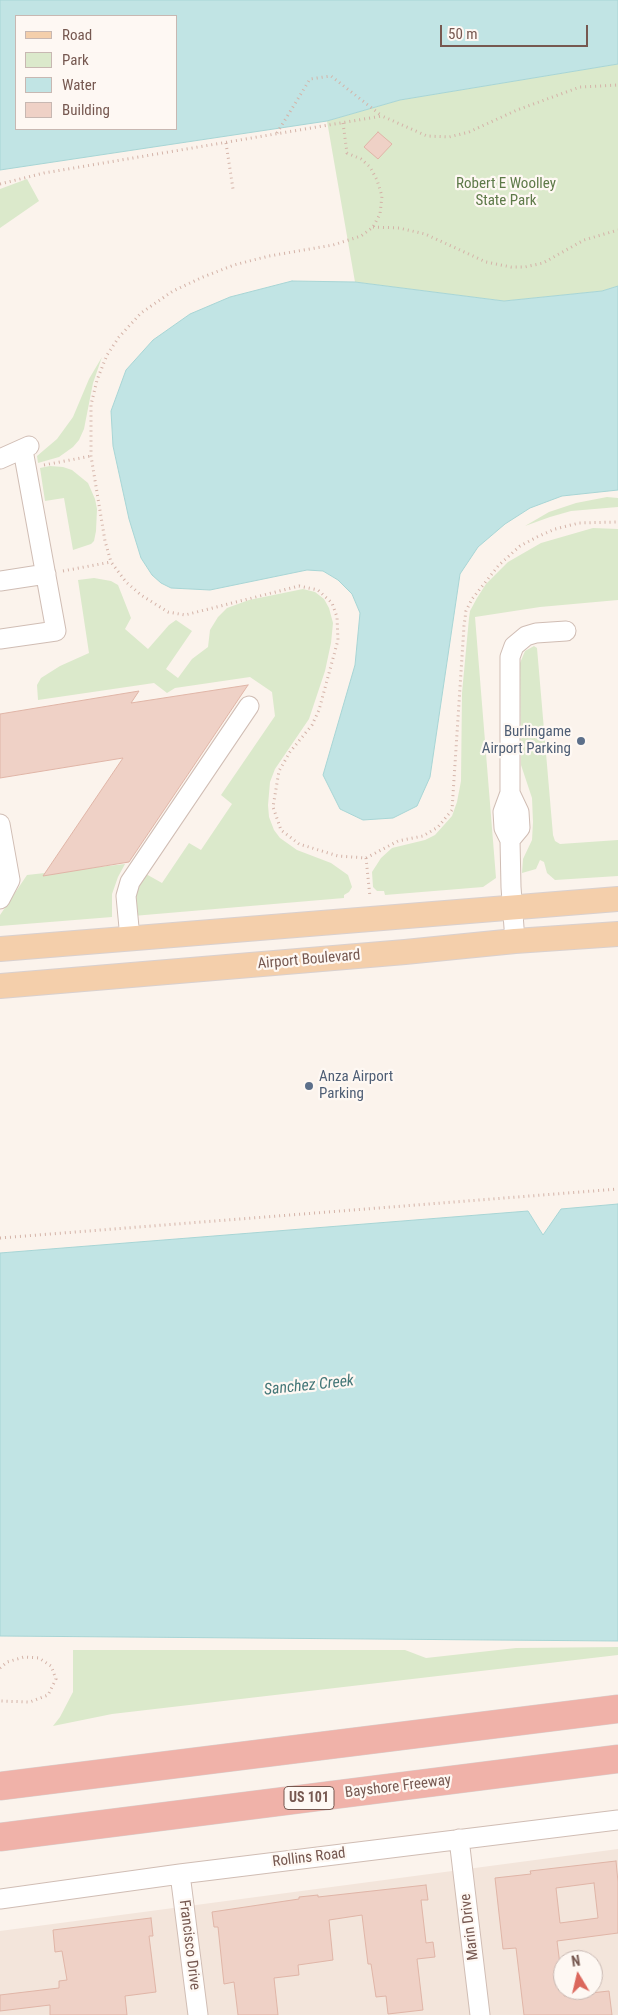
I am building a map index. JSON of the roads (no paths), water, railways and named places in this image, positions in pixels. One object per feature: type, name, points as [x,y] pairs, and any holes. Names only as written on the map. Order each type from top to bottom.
[{"type":"highway","points":[[0,1786],[618,1709]]},
{"type":"highway","name":"Bayshore Freeway","points":[[0,1837],[618,1759]]},
{"type":"main road","points":[[0,949],[512,906],[618,899]]},
{"type":"main road","points":[[404,915],[405,952]]},
{"type":"main road","name":"Airport Boulevard","points":[[0,986],[515,941],[618,934]]},
{"type":"main road","points":[[130,938],[132,975]]},
{"type":"street","points":[[0,459],[26,448],[56,631],[0,640]]},
{"type":"street","points":[[0,581],[46,574]]},
{"type":"street","points":[[515,941],[510,840],[520,828],[520,812],[510,793],[510,657],[514,646],[526,636],[536,633],[566,631]]},
{"type":"street","points":[[130,938],[126,896],[130,882],[249,706]]},
{"type":"street","points":[[0,824],[3,853],[10,880],[0,899]]},
{"type":"street","name":"Rollins Road","points":[[0,1899],[180,1874],[618,1820]]},
{"type":"street","name":"Marin Drive","points":[[460,1840],[480,2015]]},
{"type":"street","name":"Francisco Drive","points":[[180,1874],[198,2015]]},
{"type":"water","points":[[0,0],[618,0],[618,64],[400,100],[327,121],[0,170]]},
{"type":"water","points":[[292,281],[355,282],[504,301],[602,291],[618,286],[618,490],[562,496],[530,508],[505,524],[478,547],[460,574],[430,777],[417,806],[393,818],[363,820],[340,809],[323,775],[355,665],[360,613],[352,594],[338,580],[323,571],[307,570],[210,590],[171,588],[161,583],[152,575],[141,558],[129,519],[113,446],[111,411],[126,370],[153,340],[190,314],[230,297]]},
{"type":"water","name":"Sanchez Creek","points":[[618,1204],[618,1641],[0,1636],[0,1253],[528,1211],[543,1235],[561,1209]]},
{"type":"place","name":"Burlingame Airport Parking","points":[[581,741]]},
{"type":"place","name":"Anza Airport Parking","points":[[309,1086]]},
{"type":"park label","name":"Robert E Woolley State Park","points":[[506,192]]}]
